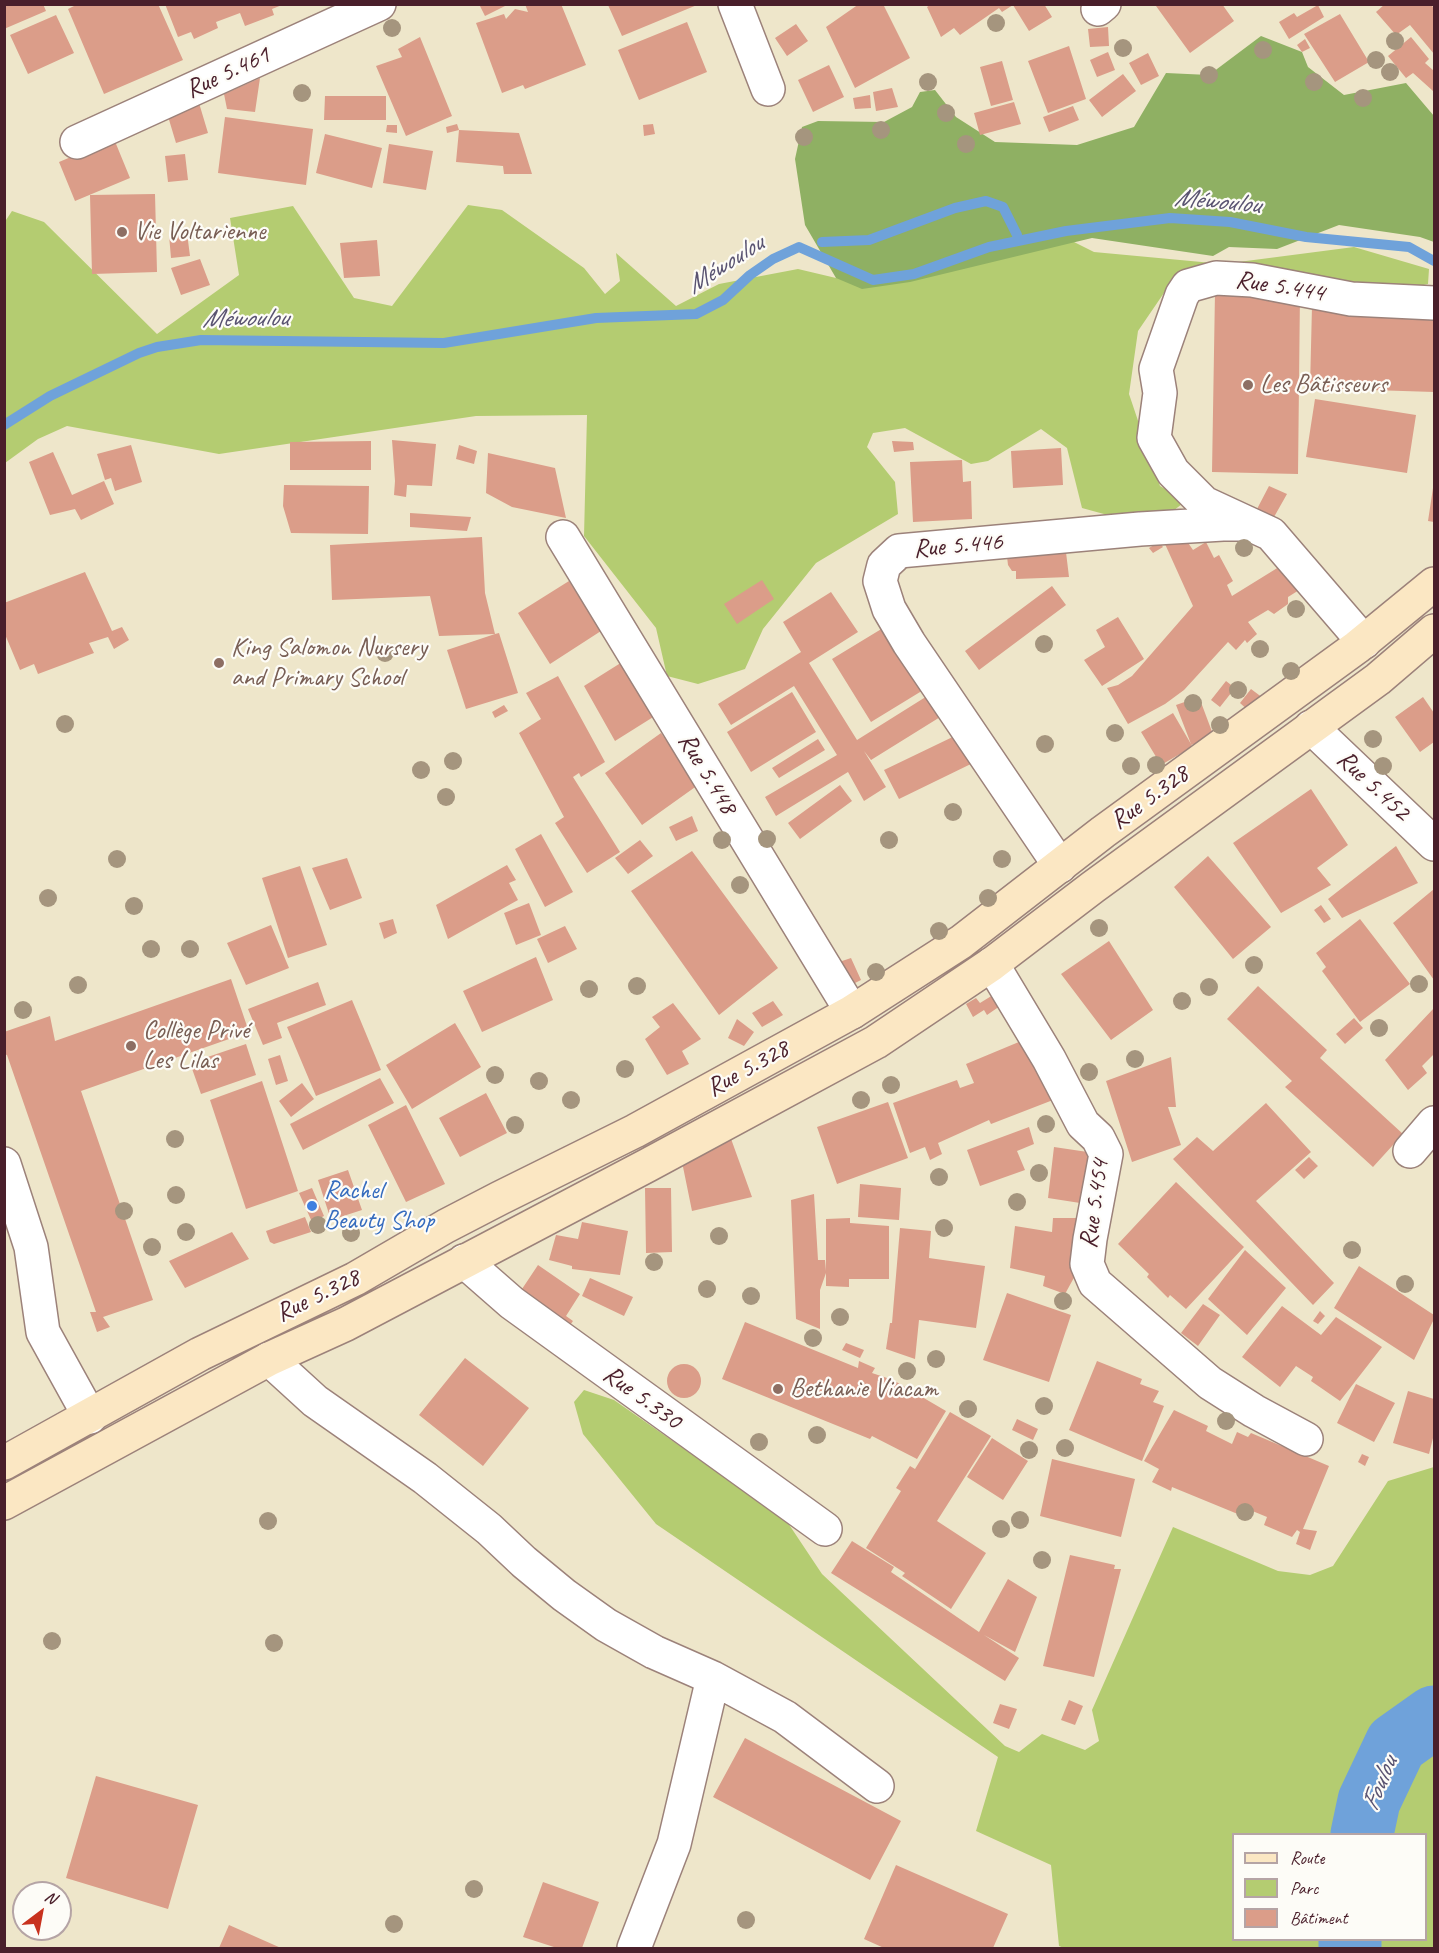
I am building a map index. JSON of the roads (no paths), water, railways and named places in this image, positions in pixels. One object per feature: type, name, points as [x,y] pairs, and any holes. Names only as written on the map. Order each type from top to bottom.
[{"type":"main road","name":"Rue 5.328","points":[[4,1463],[200,1354],[355,1278],[446,1226],[635,1131],[852,1012],[962,942],[1112,826],[1364,642],[1434,584]]},
{"type":"main road","name":"Rue 5.328","points":[[4,1503],[269,1359],[346,1324],[876,1042],[992,964],[1378,679],[1434,631]]},
{"type":"street","name":"Rue 5.461","points":[[77,142],[379,4]]},
{"type":"street","points":[[735,4],[768,88]]},
{"type":"street","name":"Rue 5.444","points":[[1364,642],[1271,534],[1204,503],[1173,472],[1154,438],[1160,393],[1156,369],[1182,295],[1188,285],[1216,278],[1252,280],[1351,299],[1434,303]]},
{"type":"street","name":"Rue 5.446","points":[[1060,866],[909,644],[889,609],[880,581],[884,565],[899,551],[1140,529],[1246,524]]},
{"type":"street","name":"Rue 5.448","points":[[563,537],[852,1012]]},
{"type":"street","name":"Rue 5.452","points":[[1311,727],[1434,844]]},
{"type":"street","name":"Rue 5.454","points":[[992,964],[1049,1059],[1083,1124],[1098,1138],[1106,1154],[1087,1264],[1095,1283],[1210,1383],[1254,1412],[1306,1438]]},
{"type":"street","points":[[1410,1150],[1434,1123]]},
{"type":"street","points":[[4,1164],[31,1247],[42,1332],[90,1417]]},
{"type":"street","name":"Rue 5.330","points":[[464,1261],[512,1303],[825,1529]]},
{"type":"street","points":[[269,1359],[315,1401],[424,1478],[489,1529],[564,1595],[606,1625],[654,1652],[713,1678],[785,1717],[877,1786]]},
{"type":"street","points":[[634,1948],[674,1844],[713,1678]]},
{"type":"waterway","points":[[822,242],[869,240],[955,208],[986,201],[1003,207],[1017,235]]},
{"type":"waterway","name":"Méwoulou","points":[[4,425],[50,396],[139,353],[157,347],[201,340],[444,343],[596,318],[696,314],[723,300],[750,275],[773,259],[799,247],[873,280],[914,274],[989,247],[1066,231],[1170,218],[1230,222],[1306,237],[1409,247],[1434,261]]},
{"type":"waterway","name":"Foulou","points":[[1362,1833],[1369,1801],[1396,1744],[1434,1717]]},
{"type":"waterway","name":"Foulou","points":[[1350,1941],[1350,1948]]},
{"type":"place","name":"Vie Voltarienne","points":[[122,232]]},
{"type":"place","name":"Les Bâtisseurs","points":[[1248,385]]},
{"type":"place","name":"King Salomon Nursery and Primary School","points":[[219,663]]},
{"type":"place","name":"Collège Privé Les Lilas","points":[[131,1046]]},
{"type":"place","name":"Rachel Beauty Shop","points":[[312,1206]]},
{"type":"place","name":"Bethanie Viacam","points":[[778,1389]]}]
